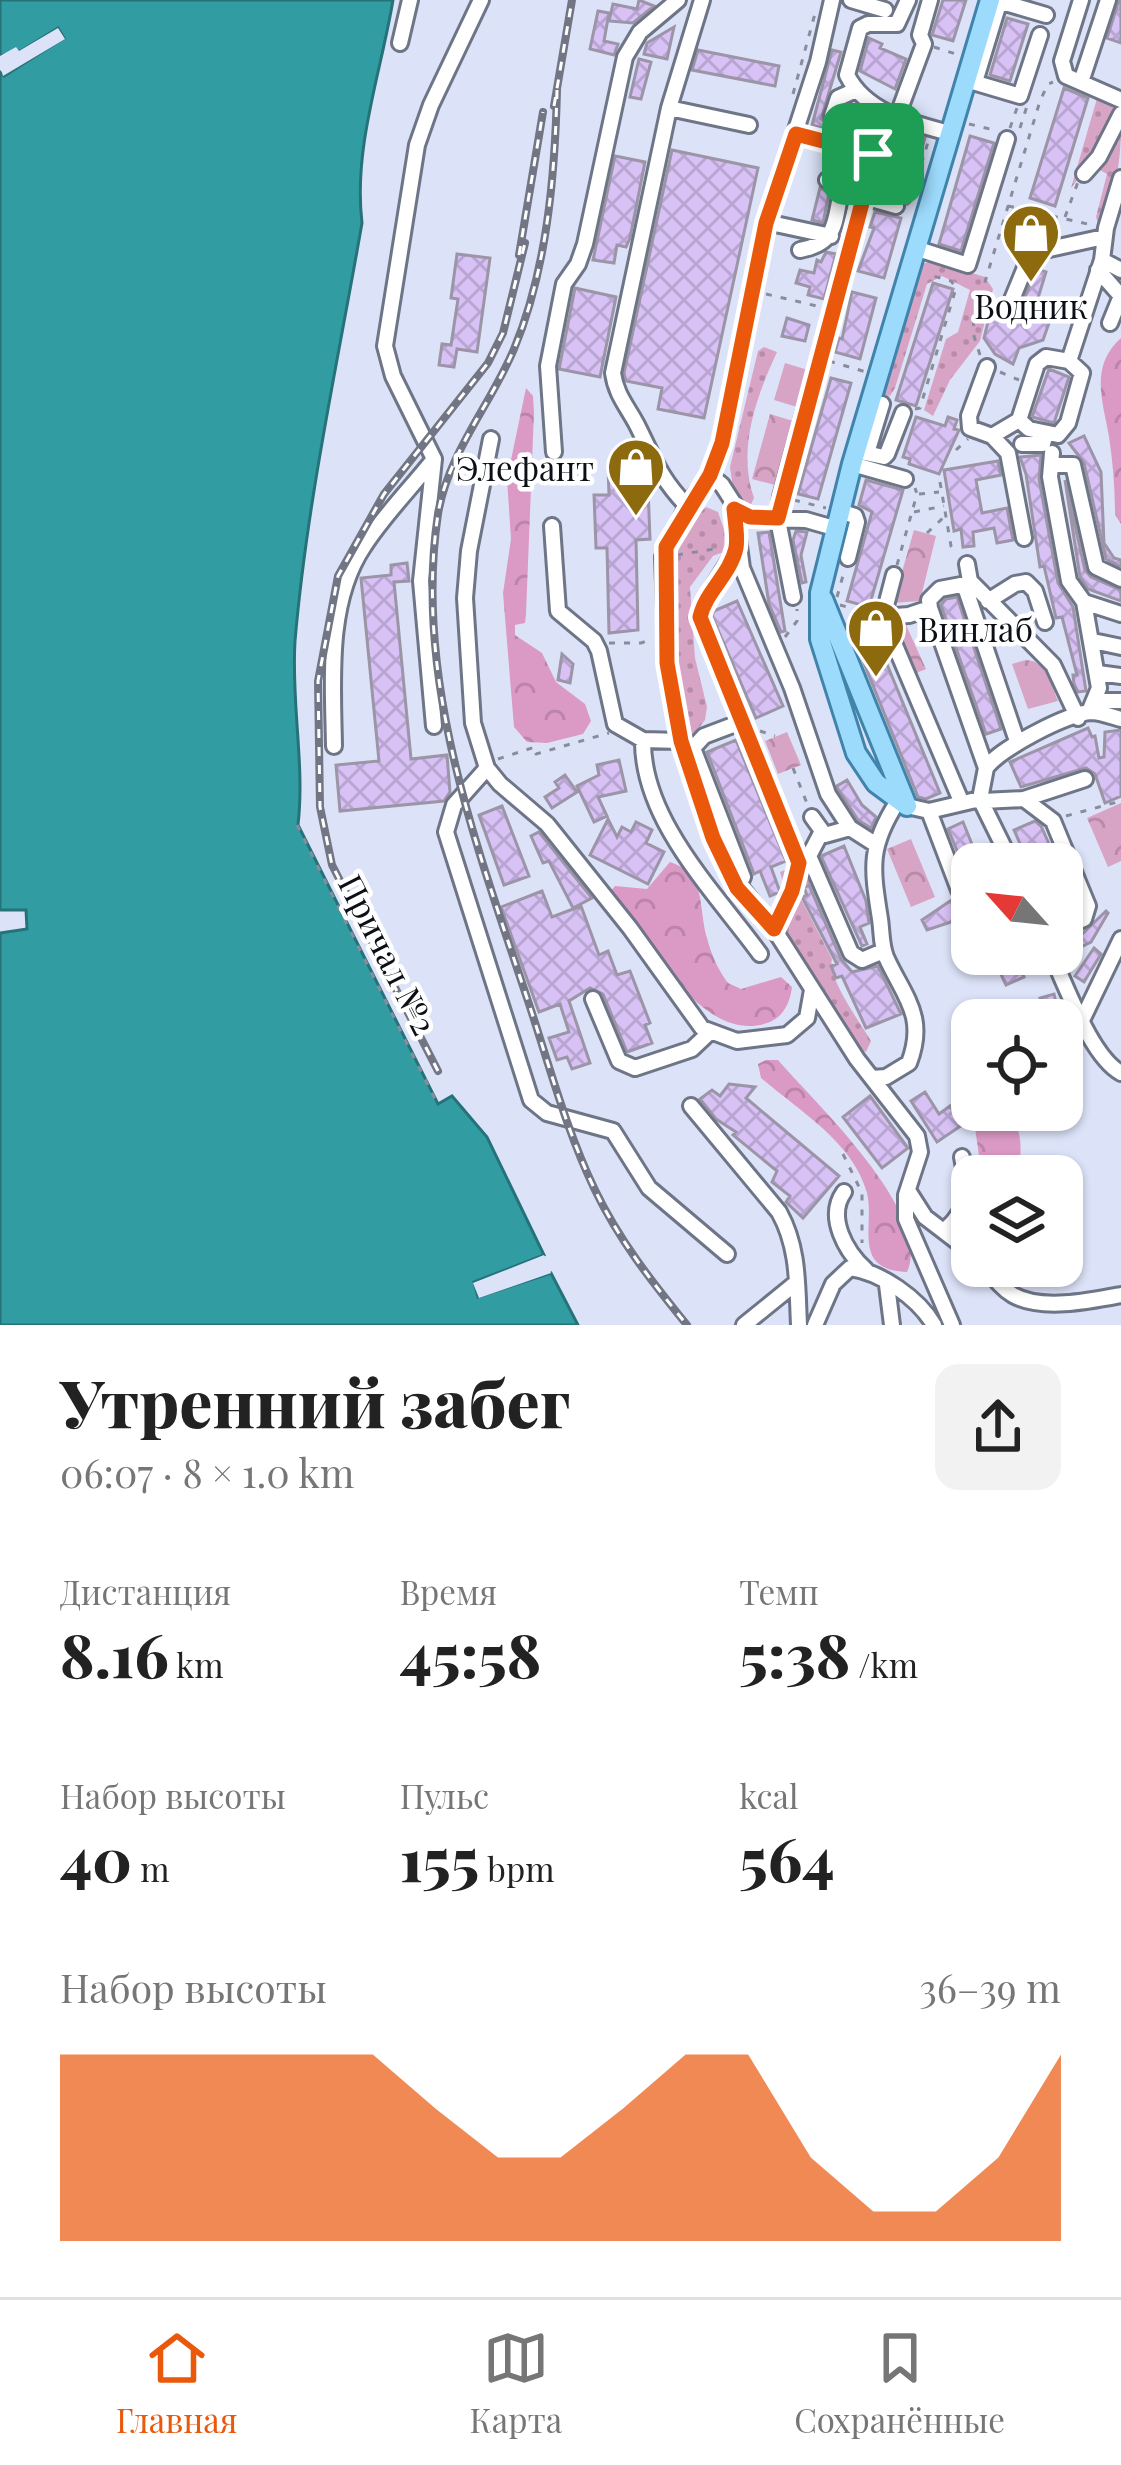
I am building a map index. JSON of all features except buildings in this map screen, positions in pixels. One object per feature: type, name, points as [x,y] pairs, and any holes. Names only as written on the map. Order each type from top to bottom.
[{"type":"main road","points":[[902,804],[867,771],[851,741],[820,639],[820,593],[948,128],[970,81],[972,58],[996,0]]},
{"type":"street","points":[[400,43],[410,0]]},
{"type":"street","points":[[434,727],[421,581],[434,459],[393,376],[385,346],[420,133],[481,0]]},
{"type":"street","points":[[554,452],[548,366],[556,319],[564,284],[585,244],[619,76],[634,40],[678,0]]},
{"type":"street","points":[[687,506],[658,474],[634,418],[618,397],[613,373],[669,108],[702,0]]},
{"type":"street","points":[[832,0],[766,223],[722,443],[710,475],[687,506],[664,557],[665,634],[681,741],[713,838],[737,888],[774,929],[920,1144],[908,1187],[909,1230],[952,1325]]},
{"type":"street","points":[[851,0],[885,10]]},
{"type":"street","points":[[908,0],[898,24],[860,28],[848,67],[856,90],[899,118],[948,128]]},
{"type":"street","points":[[899,118],[925,44],[920,35],[930,0]]},
{"type":"street","points":[[1040,35],[1022,103],[970,81],[996,0],[1046,15]]},
{"type":"street","points":[[1081,0],[1062,61],[1074,79],[1121,100]]},
{"type":"street","points":[[1074,79],[1108,0]]},
{"type":"street","points":[[832,116],[838,98],[856,90]]},
{"type":"street","points":[[669,108],[749,125]]},
{"type":"street","points":[[1084,174],[1099,158],[1121,114]]},
{"type":"street","points":[[794,597],[778,518],[781,497],[873,154],[796,134]]},
{"type":"street","points":[[915,248],[968,266],[1008,137]]},
{"type":"street","points":[[1069,362],[1121,178]]},
{"type":"street","points":[[800,250],[823,244],[831,236],[842,187],[827,180]]},
{"type":"street","points":[[864,197],[896,206]]},
{"type":"street","points":[[766,223],[831,236]]},
{"type":"street","points":[[1011,302],[1031,253],[1105,233]]},
{"type":"street","points":[[1100,265],[1121,270]]},
{"type":"street","points":[[1100,265],[1121,296],[1110,323]]},
{"type":"street","points":[[992,436],[1019,420],[1037,364],[1046,357],[1069,362],[1082,373],[1064,431],[1058,435],[1029,429],[1019,420]]},
{"type":"street","points":[[988,367],[968,420],[975,432],[992,436],[1007,453],[1024,538]]},
{"type":"street","points":[[858,456],[882,404]]},
{"type":"street","points":[[858,456],[887,454],[908,411]]},
{"type":"street","points":[[1022,444],[1043,444],[1046,433]]},
{"type":"street","points":[[490,439],[465,598],[474,733],[487,768],[547,824],[710,1032],[736,1041],[787,1035],[807,1018],[812,990]]},
{"type":"street","points":[[858,456],[905,479]]},
{"type":"street","points":[[334,746],[333,669],[351,571],[363,547],[434,459]]},
{"type":"street","points":[[1087,710],[1099,688],[1098,674],[1084,602],[1069,580],[1050,477],[1053,459],[1073,465],[1096,567],[1121,579]]},
{"type":"street","points":[[710,475],[722,485],[734,509],[736,546],[828,794],[850,828],[875,844]]},
{"type":"street","points":[[734,509],[750,517],[837,520],[855,516],[848,558]]},
{"type":"street","points":[[552,526],[558,611],[594,641],[615,724],[643,740],[681,741]]},
{"type":"street","points":[[736,546],[700,617],[784,828]]},
{"type":"street","points":[[967,564],[970,581],[1053,664],[1087,710],[1121,719]]},
{"type":"street","points":[[875,615],[894,575]]},
{"type":"street","points":[[988,601],[1015,584],[1026,583],[1035,591],[1045,622]]},
{"type":"street","points":[[1002,843],[982,800],[986,768],[930,608],[933,593],[940,589],[961,585],[966,590],[1017,741]]},
{"type":"street","points":[[1084,602],[1121,614]]},
{"type":"street","points":[[875,615],[909,615],[930,608]]},
{"type":"street","points":[[875,615],[961,801]]},
{"type":"street","points":[[1093,641],[1121,647]]},
{"type":"street","points":[[1098,674],[1121,676]]},
{"type":"street","points":[[986,768],[994,756],[1017,741],[1087,710],[1121,701]]},
{"type":"street","points":[[737,888],[743,877],[693,748],[704,736],[741,722]]},
{"type":"street","points":[[643,740],[645,775],[660,816],[760,954]]},
{"type":"street","points":[[487,768],[454,805],[446,832],[531,1100],[556,1116],[613,1131],[650,1188],[727,1255]]},
{"type":"street","points":[[872,1078],[886,1077],[909,1064],[916,1024],[913,1008],[884,951],[872,872],[875,844],[902,804],[929,811],[961,801],[1024,799],[1085,779]]},
{"type":"street","points":[[1024,799],[1053,821],[1062,843]]},
{"type":"street","points":[[929,811],[951,869]]},
{"type":"street","points":[[812,817],[821,833],[850,828]]},
{"type":"street","points":[[821,833],[809,856],[851,953],[862,960],[884,951]]},
{"type":"street","points":[[1118,1071],[1099,1055],[1083,1018],[1121,939]]},
{"type":"street","points":[[593,999],[619,1061],[626,1067],[692,1048],[710,1032]]},
{"type":"street","points":[[691,1106],[779,1213],[796,1253],[800,1325]]},
{"type":"street","points":[[908,1187],[915,1206],[951,1234]]},
{"type":"street","points":[[844,1192],[835,1210],[852,1257],[886,1285],[908,1295],[934,1325]]},
{"type":"street","points":[[946,1229],[951,1223]]},
{"type":"street","points":[[814,1325],[841,1273],[850,1268],[866,1270]]},
{"type":"street","points":[[744,1325],[797,1282]]},
{"type":"street","points":[[886,1285],[892,1325]]},
{"type":"street","points":[[1003,1287],[1036,1303],[1121,1295]]},
{"type":"path","points":[[925,44],[972,58]]},
{"type":"path","points":[[1019,380],[988,367],[973,333],[1035,115],[1048,84],[1074,79]]},
{"type":"path","points":[[1022,103],[1025,113]]},
{"type":"path","points":[[1020,128],[1025,113],[1022,103]]},
{"type":"path","points":[[1008,137],[1022,103]]},
{"type":"path","points":[[1025,113],[1035,115]]},
{"type":"path","points":[[873,154],[896,134],[899,118]]},
{"type":"path","points":[[896,206],[910,202],[948,128],[1008,137],[1031,127]]},
{"type":"path","points":[[1064,219],[1084,174]]},
{"type":"path","points":[[1008,206],[1105,233]]},
{"type":"path","points":[[988,231],[999,234]]},
{"type":"path","points":[[919,272],[958,283]]},
{"type":"path","points":[[908,411],[920,408],[956,288],[951,281]]},
{"type":"path","points":[[752,291],[825,308]]},
{"type":"path","points":[[820,358],[854,368]]},
{"type":"path","points":[[894,575],[917,494],[905,479]]},
{"type":"path","points":[[940,482],[951,546],[967,564]]},
{"type":"path","points":[[917,494],[942,492]]},
{"type":"path","points":[[781,497],[815,506]]},
{"type":"path","points":[[912,512],[944,506]]},
{"type":"path","points":[[927,533],[946,516]]},
{"type":"path","points":[[664,557],[736,546]]},
{"type":"path","points":[[848,558],[836,601],[842,607],[875,615]]},
{"type":"path","points":[[774,646],[797,621],[794,597]]},
{"type":"path","points":[[594,641],[641,643],[665,634]]},
{"type":"path","points":[[510,752],[535,747],[536,754],[622,730]]},
{"type":"path","points":[[793,768],[812,817]]},
{"type":"path","points":[[1053,821],[1121,801]]},
{"type":"path","name":"Причал №2","points":[[298,825],[438,1105]]},
{"type":"path","points":[[774,929],[799,863],[784,828]]},
{"type":"path","points":[[843,1154],[862,1193],[866,1270]]},
{"type":"green space","points":[[1098,95],[1117,111],[1105,144],[1071,188]]},
{"type":"green space","points":[[1121,123],[1115,186],[1098,224],[1107,174],[1096,168]]},
{"type":"green space","points":[[932,261],[985,277],[993,289],[980,341],[950,380],[933,416],[924,410],[946,339],[958,332],[970,290],[942,276],[927,284],[895,388],[890,396],[882,394],[917,272]]},
{"type":"green space","points":[[1121,338],[1121,524],[1115,515],[1101,385],[1105,361]]},
{"type":"green space","points":[[764,347],[777,352],[751,424],[747,461],[754,498],[749,509],[735,502],[730,467],[758,351]]},
{"type":"green space","points":[[785,363],[808,370],[797,407],[774,400]]},
{"type":"green space","points":[[526,388],[533,396],[534,412],[526,614],[525,623],[515,625],[515,635],[542,653],[556,682],[585,704],[591,721],[583,734],[547,743],[527,742],[514,727],[503,593],[511,539],[507,479]]},
{"type":"green space","points":[[770,414],[793,421],[775,485],[752,479]]},
{"type":"green space","points":[[706,507],[718,512],[729,544],[726,551],[713,556],[690,587],[695,658],[707,707],[705,720],[689,741],[691,751],[685,742],[673,651],[672,586],[688,529]]},
{"type":"green space","points":[[914,530],[936,536],[920,601],[893,603]]},
{"type":"green space","points":[[906,625],[926,669],[914,674],[894,630]]},
{"type":"green space","points":[[1026,660],[1044,669],[1058,701],[1028,709],[1012,664]]},
{"type":"green space","points":[[787,732],[801,765],[778,774],[765,741]]},
{"type":"green space","points":[[1121,803],[1121,861],[1108,867],[1087,818]]},
{"type":"green space","points":[[911,839],[935,897],[911,907],[887,849]]},
{"type":"green space","points":[[807,861],[815,880],[803,886],[801,899],[832,959],[839,988],[871,1041],[866,1052],[858,1049],[781,921],[779,902],[786,892],[780,872]]},
{"type":"green space","points":[[670,862],[682,867],[696,883],[711,950],[728,983],[741,989],[781,977],[792,987],[777,1018],[743,1026],[699,1004],[614,900],[610,892],[615,886],[647,889]]},
{"type":"green space","points":[[778,1060],[842,1130],[888,1190],[911,1248],[907,1272],[890,1269],[872,1255],[869,1206],[860,1175],[823,1129],[761,1078],[758,1064]]},
{"type":"green space","points":[[975,1131],[1018,1131],[1021,1155],[979,1155]]},
{"type":"shaded area","points":[[0,0],[393,0],[365,139],[362,223],[300,589],[294,664],[298,825],[438,1104],[452,1096],[487,1137],[544,1255],[474,1282],[478,1297],[551,1273],[578,1325],[0,1325],[0,933],[27,929],[26,910],[0,910],[0,72],[4,76],[64,38],[58,28],[19,52],[0,56]]},
{"type":"pier","points":[[58,28],[65,39],[3,76],[0,66],[5,68],[56,37],[21,57],[0,62],[0,56],[16,47],[19,51]]},
{"type":"pier","points":[[544,1255],[547,1261],[481,1286],[482,1290],[549,1267],[551,1273],[479,1298],[473,1283]]},
{"type":"railway","points":[[554,106],[572,0]]},
{"type":"railway","points":[[557,90],[551,188],[534,287],[514,349],[460,449],[438,514],[434,638],[454,762],[575,1144],[615,1226],[687,1325]]},
{"type":"railway","points":[[519,255],[543,112]]},
{"type":"railway","points":[[438,1071],[332,865],[320,807],[318,681],[338,576],[384,494],[488,363],[503,333],[525,243]]},
{"type":"place","name":"Водник","points":[[1031,284]]},
{"type":"place","name":"Элефант","points":[[636,518]]},
{"type":"place","name":"Винлаб","points":[[876,679]]},
{"type":"route","points":[[796,134],[873,154],[778,518],[750,517],[734,509],[736,546],[700,617],[799,863],[787,905],[774,929],[726,869],[681,741],[667,663],[664,557],[687,506],[710,475],[722,443],[766,223],[796,134]]}]
